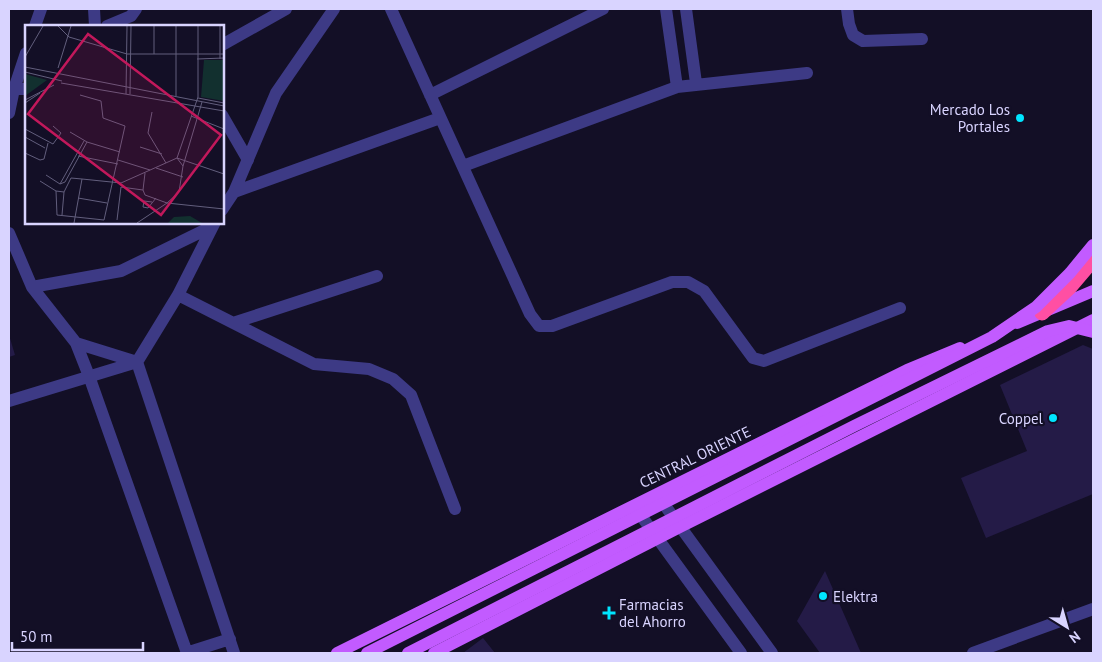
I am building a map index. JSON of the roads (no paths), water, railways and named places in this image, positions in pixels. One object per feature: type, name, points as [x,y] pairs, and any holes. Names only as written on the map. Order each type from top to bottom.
[{"type":"highway","points":[[1042,313],[1070,287],[1093,260]]},
{"type":"main road","points":[[367,653],[992,337],[1036,307],[1070,273],[1093,245]]},
{"type":"main road","name":"CENTRAL ORIENTE","points":[[337,653],[907,370],[1093,291]]},
{"type":"main road","points":[[434,653],[657,538],[1093,320]]},
{"type":"main road","points":[[408,653],[845,431],[1048,331],[1069,326],[1093,332]]},
{"type":"street","points":[[35,25],[41,9]]},
{"type":"street","points":[[94,9],[95,25]]},
{"type":"street","points":[[109,25],[130,16],[136,9]]},
{"type":"street","points":[[224,44],[286,9]]},
{"type":"street","points":[[224,207],[234,192],[276,92],[333,9]]},
{"type":"street","points":[[390,9],[530,314],[540,326],[552,326],[672,282],[688,282],[704,291],[753,358],[764,361],[900,308]]},
{"type":"street","points":[[430,95],[603,9]]},
{"type":"street","points":[[666,9],[677,87]]},
{"type":"street","points":[[686,9],[696,83]]},
{"type":"street","points":[[847,9],[853,35],[863,41],[922,39]]},
{"type":"street","points":[[9,113],[25,57]]},
{"type":"street","points":[[463,166],[677,87],[696,83],[806,73]]},
{"type":"street","points":[[224,118],[248,160]]},
{"type":"street","points":[[234,192],[440,118]]},
{"type":"street","points":[[32,287],[122,271],[214,224]]},
{"type":"street","points":[[9,402],[137,362],[178,296],[214,224]]},
{"type":"street","points":[[9,233],[32,287],[76,343],[186,653],[230,639]]},
{"type":"street","points":[[233,323],[377,276]]},
{"type":"street","points":[[178,296],[314,364],[369,369],[393,379],[411,395],[456,509]]},
{"type":"street","points":[[76,343],[137,362]]},
{"type":"street","points":[[137,362],[234,653]]},
{"type":"street","points":[[657,494],[772,653]]},
{"type":"street","points":[[634,506],[741,653]]},
{"type":"street","points":[[973,653],[1093,609]]},
{"type":"place","name":"Mercado Los Portales","points":[[1020,118]]},
{"type":"place","name":"Coppel","points":[[1053,418]]},
{"type":"place","name":"Elektra","points":[[823,596]]},
{"type":"place","name":"Farmacias del Ahorro","points":[[609,613]]}]
